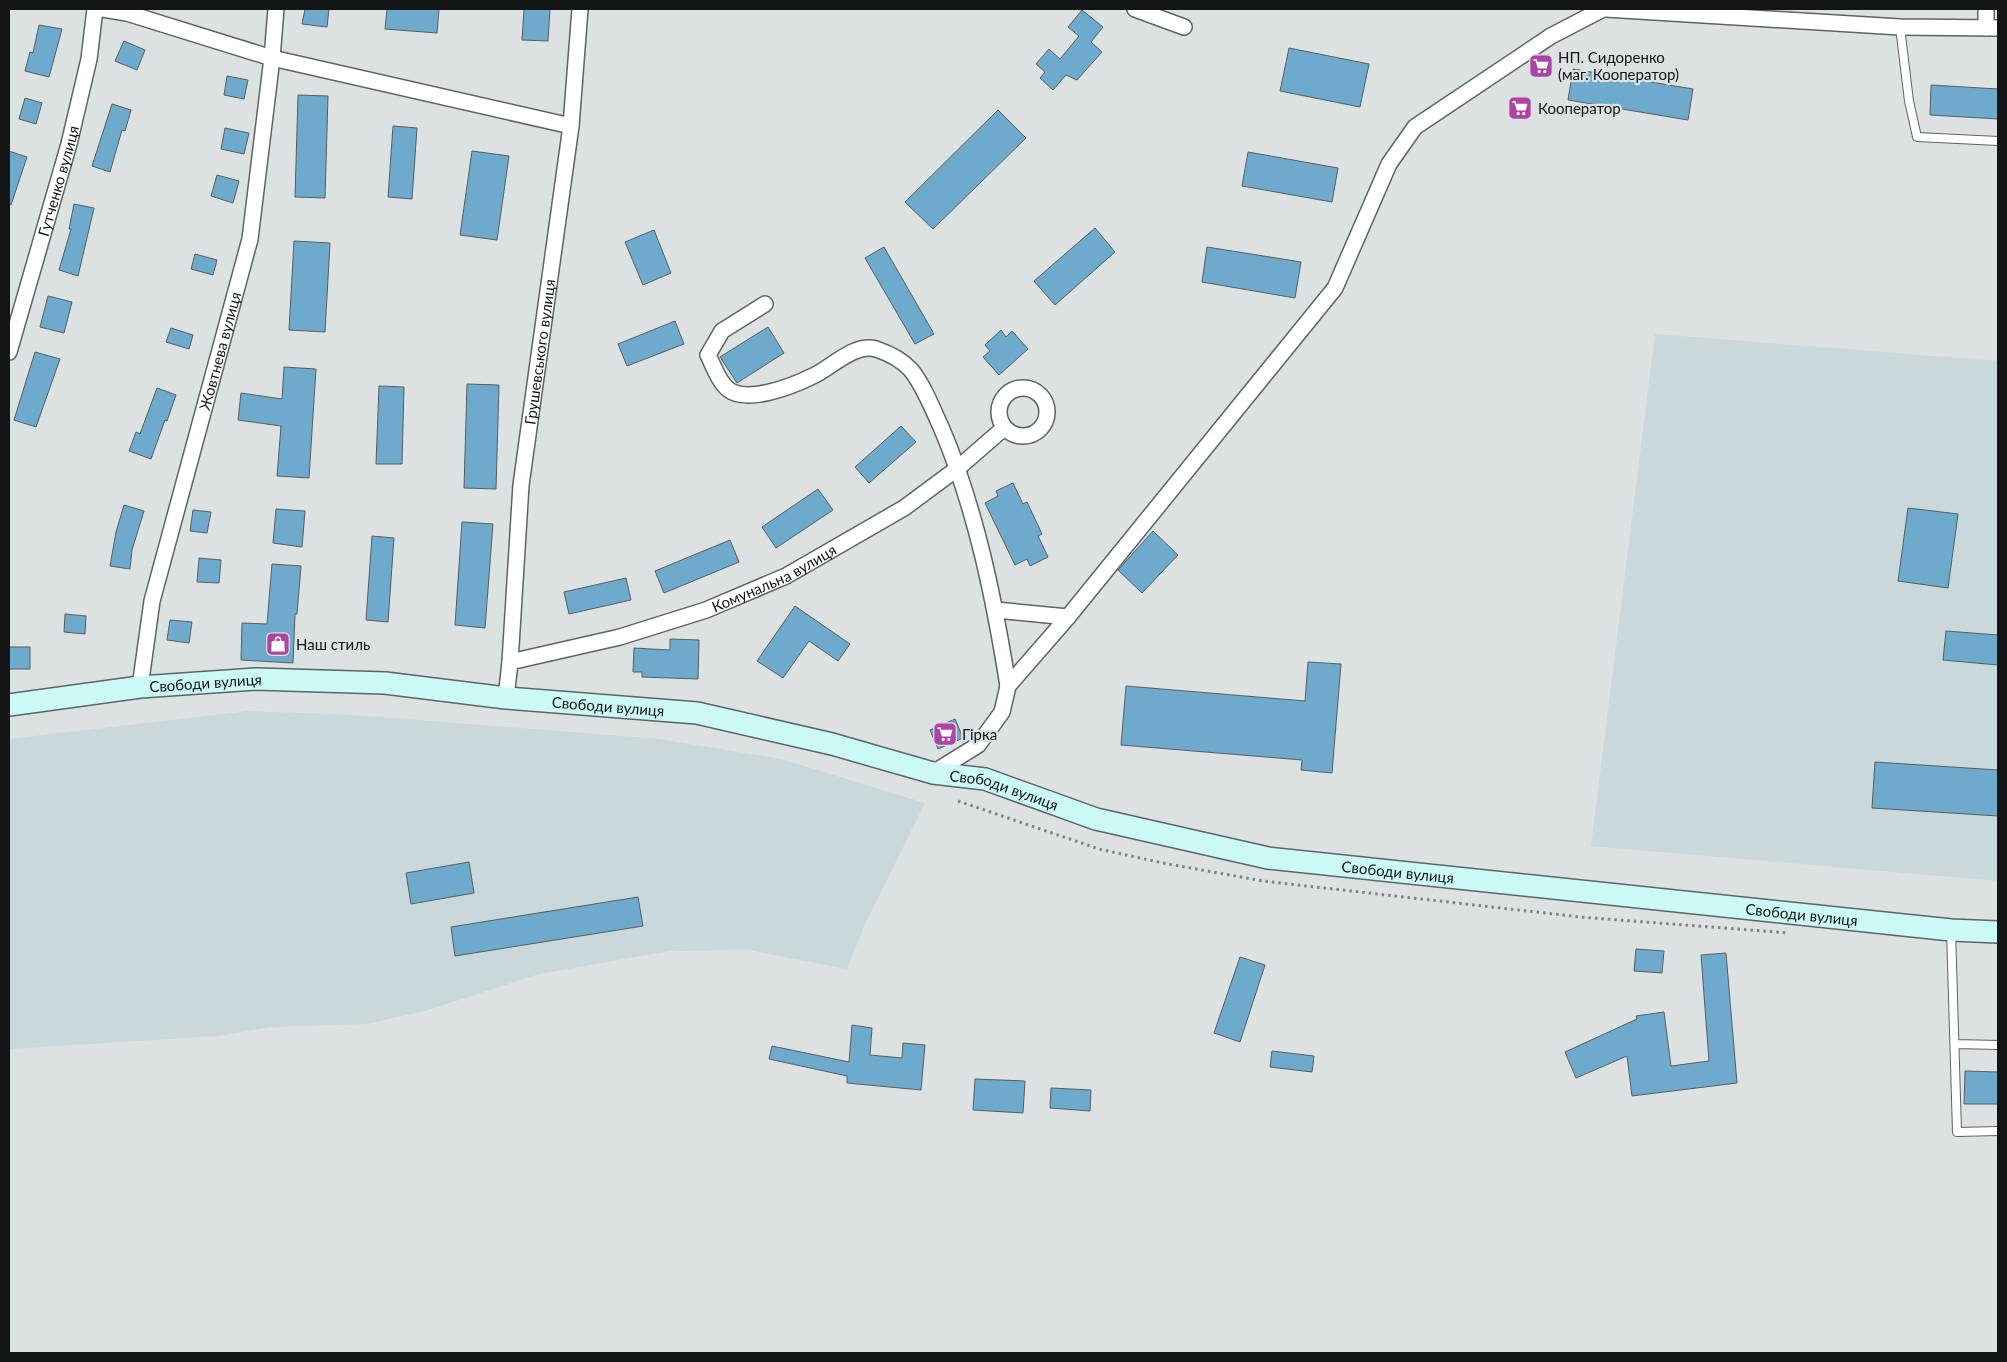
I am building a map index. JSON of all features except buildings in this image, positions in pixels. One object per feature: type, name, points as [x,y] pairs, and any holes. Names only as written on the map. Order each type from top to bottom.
[{"type":"main road","name":"Свободи вулиця","points":[[9,705],[140,687],[266,680],[385,684],[506,698],[697,713],[832,744],[933,773],[986,779],[1096,819],[1268,858],[1951,930],[1998,932]]},
{"type":"street","name":"Гутченко вулиця","points":[[9,352],[69,144],[89,59],[95,9]]},
{"type":"street","points":[[103,9],[128,11],[272,58],[571,126]]},
{"type":"street","name":"Жовтнева вулиця","points":[[140,687],[152,601],[250,240],[272,58],[276,9]]},
{"type":"street","name":"Грушевського вулиця","points":[[506,698],[521,485],[571,126],[580,9]]},
{"type":"street","points":[[1135,9],[1184,26]]},
{"type":"street","points":[[1008,686],[1068,616],[1335,288],[1389,164],[1415,127],[1552,36],[1604,9],[1795,14],[1900,27],[1992,28],[1986,9]]},
{"type":"street","points":[[765,304],[722,331],[708,355],[724,387],[740,395],[762,395],[814,376],[857,350],[874,348],[894,356],[911,370],[929,400],[958,468],[996,610],[1008,686],[1002,712],[978,745],[933,773]]},
{"type":"street","name":"Комунальна вулиця","points":[[510,662],[620,637],[706,610],[786,576],[896,513],[958,468],[1004,428]]},
{"type":"street","points":[[996,610],[1068,616]]},
{"type":"lane","points":[[1900,27],[1909,101],[1917,137],[1998,141]]},
{"type":"lane","points":[[1951,930],[1957,1132],[1998,1131]]},
{"type":"lane","points":[[1955,1044],[1998,1045]]},
{"type":"shaded area","points":[[1655,334],[1998,361],[1998,881],[1591,846]]},
{"type":"shaded area","points":[[249,711],[354,715],[660,739],[781,759],[925,803],[866,922],[847,969],[748,950],[670,951],[539,974],[428,1010],[367,1024],[272,1027],[218,1036],[9,1049],[9,739]]},
{"type":"place","name":"НП. Сидоренко (маг. Кооператор)","points":[[1541,66]]},
{"type":"place","name":"Кооператор","points":[[1520,108]]},
{"type":"place","name":"Наш стиль","points":[[278,644]]},
{"type":"place","name":"Гірка","points":[[945,734]]}]
